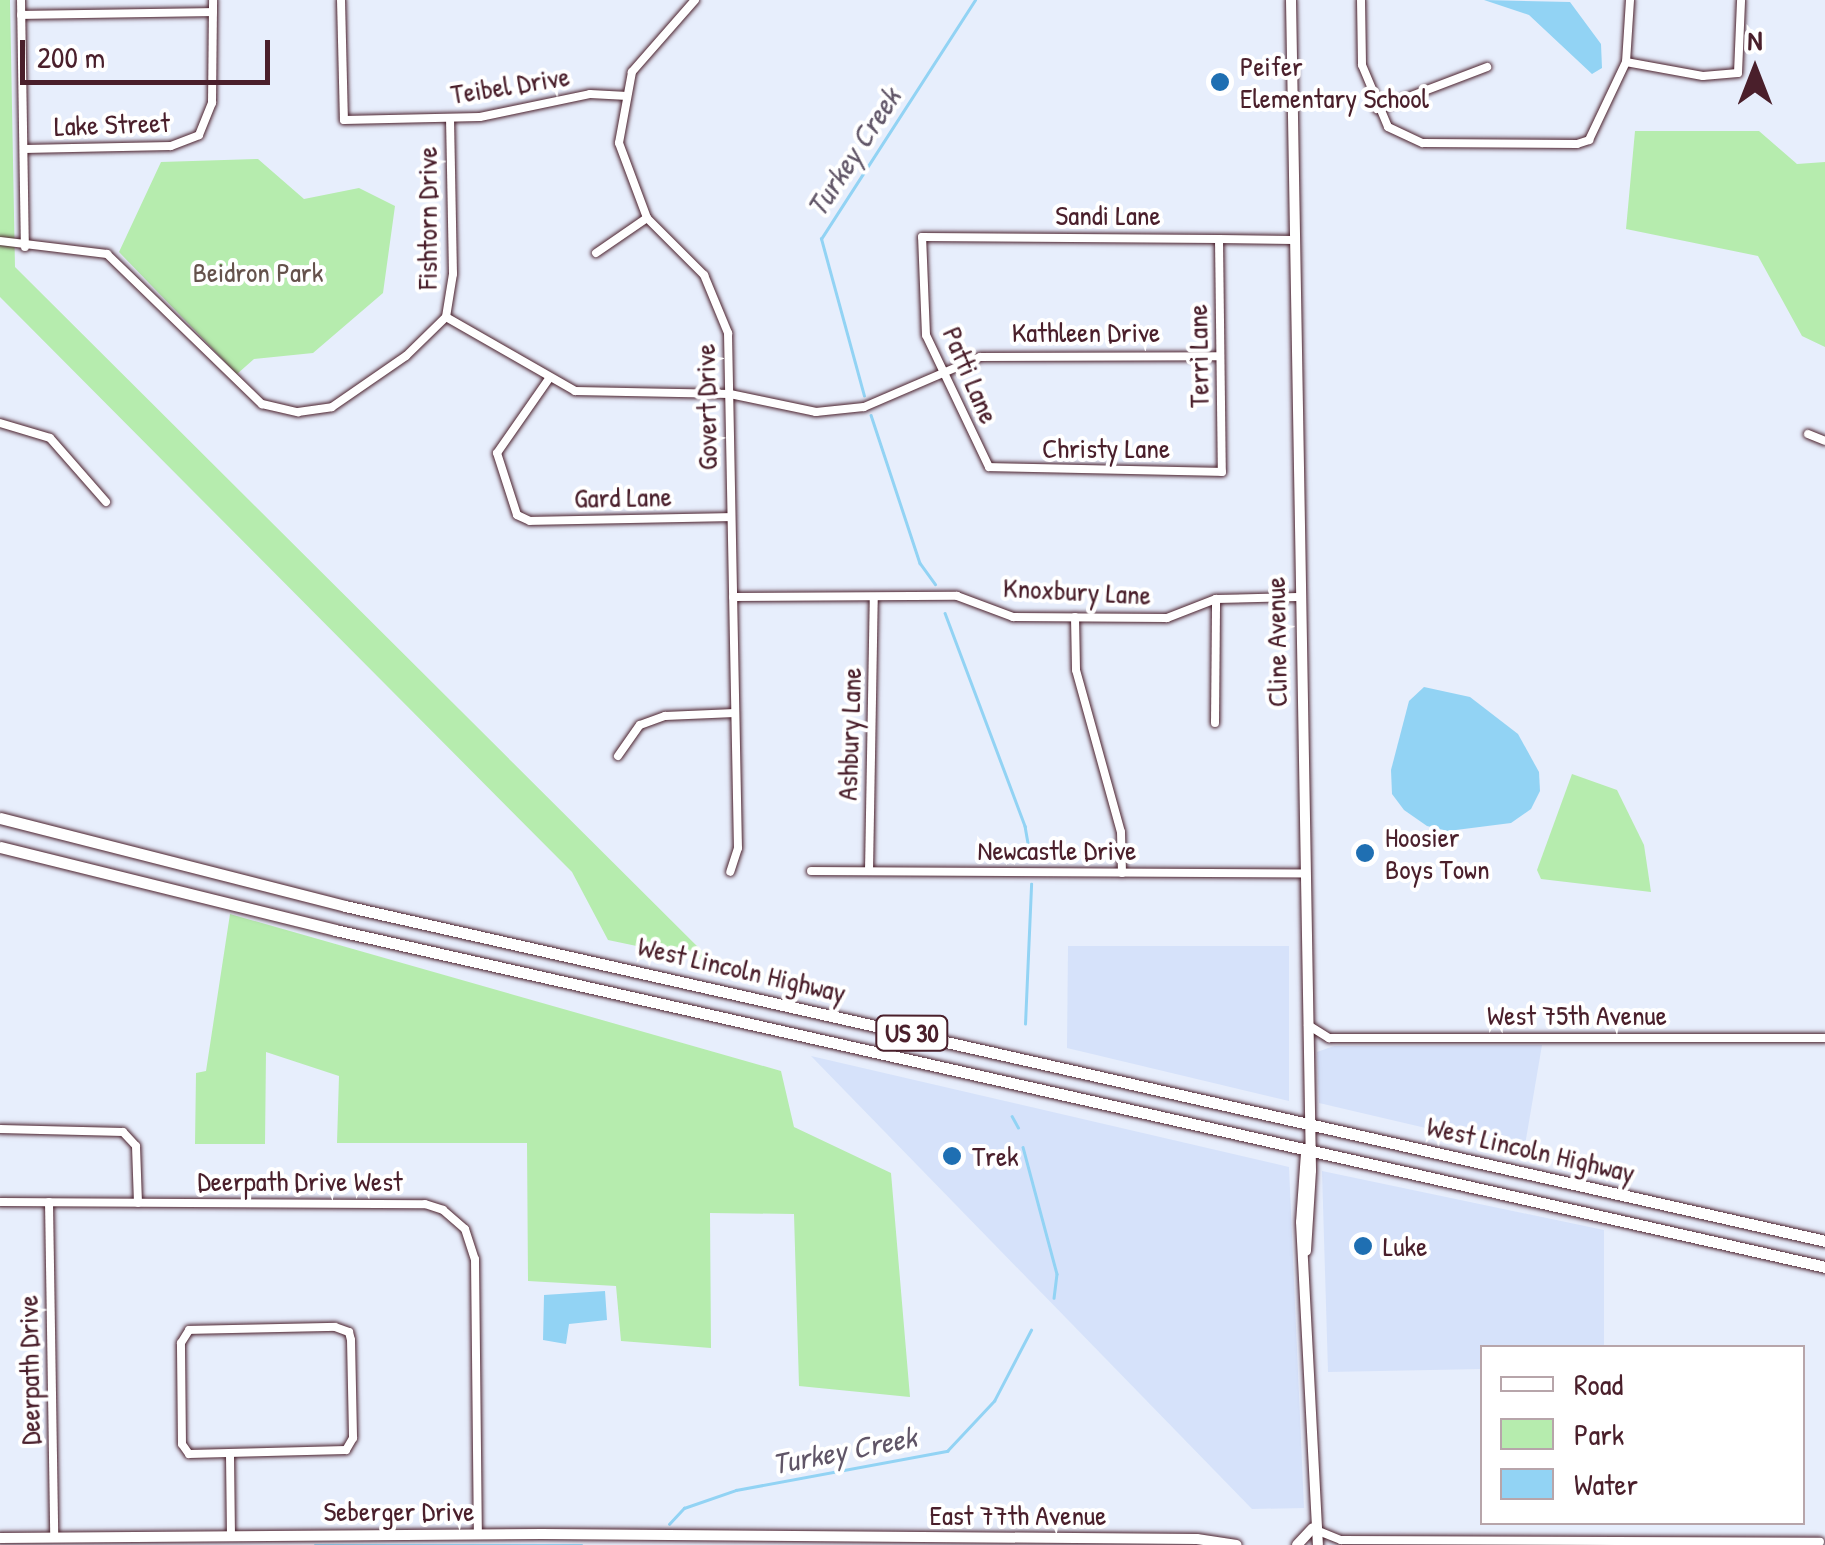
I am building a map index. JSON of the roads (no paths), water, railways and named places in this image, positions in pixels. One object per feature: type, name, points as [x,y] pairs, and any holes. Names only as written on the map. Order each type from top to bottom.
[{"type":"main road","name":"West Lincoln Highway","points":[[0,818],[327,902],[1825,1241]]},
{"type":"main road","name":"West Lincoln Highway","points":[[0,847],[1825,1267]]},
{"type":"street","points":[[21,0],[25,247]]},
{"type":"street","points":[[21,16],[213,12],[213,0]]},
{"type":"street","name":"Teibel Drive","points":[[340,0],[344,120],[450,118],[590,94],[622,96]]},
{"type":"street","name":"Govert Drive","points":[[696,0],[644,55],[622,96],[622,162],[647,218],[704,276],[721,308],[730,394],[738,848],[730,872]]},
{"type":"street","name":"Cline Avenue","points":[[1291,0],[1307,1150],[1301,1222],[1306,1251],[1313,1528],[1318,1545]]},
{"type":"street","points":[[1362,0],[1362,66],[1377,109],[1388,128],[1423,143],[1589,140],[1626,62],[1630,0]]},
{"type":"street","points":[[1626,62],[1704,76],[1738,73],[1741,0]]},
{"type":"street","name":"Lake Street","points":[[24,149],[171,146],[199,135],[212,103],[213,12]]},
{"type":"street","points":[[1377,109],[1486,67]]},
{"type":"street","name":"Fishtorn Drive","points":[[446,317],[452,274],[450,118]]},
{"type":"street","points":[[596,253],[647,218]]},
{"type":"street","name":"Sandi Lane","points":[[922,236],[1293,240]]},
{"type":"street","name":"Patti Lane","points":[[922,236],[926,335],[989,466]]},
{"type":"street","name":"Terri Lane","points":[[1219,239],[1222,472]]},
{"type":"street","points":[[0,241],[107,254],[244,391],[280,410],[346,401],[446,317]]},
{"type":"street","name":"Kathleen Drive","points":[[446,317],[548,380],[596,395],[730,394],[846,412],[942,372],[1006,353],[1220,356]]},
{"type":"street","name":"Gard Lane","points":[[548,380],[497,453],[517,516],[530,521],[731,517]]},
{"type":"street","points":[[0,423],[50,438],[106,502]]},
{"type":"street","points":[[1808,434],[1825,441]]},
{"type":"street","name":"Christy Lane","points":[[989,466],[1222,472]]},
{"type":"street","name":"Knoxbury Lane","points":[[733,597],[958,596],[1013,617],[1166,618],[1216,599],[1298,597]]},
{"type":"street","name":"Ashbury Lane","points":[[869,871],[874,598]]},
{"type":"street","points":[[1215,722],[1216,599]]},
{"type":"street","points":[[1074,617],[1076,670],[1121,832],[1122,873]]},
{"type":"street","points":[[618,756],[640,725],[665,716],[735,713]]},
{"type":"street","name":"Newcastle Drive","points":[[811,870],[1303,874]]},
{"type":"street","points":[[1304,1022],[1329,1038],[1305,1056]]},
{"type":"street","name":"West 75th Avenue","points":[[1329,1038],[1825,1038]]},
{"type":"street","points":[[0,1129],[124,1132],[136,1146],[138,1203]]},
{"type":"street","name":"Deerpath Drive West","points":[[0,1202],[425,1204],[454,1218],[475,1259],[478,1534]]},
{"type":"street","name":"Deerpath Drive","points":[[49,1202],[54,1538]]},
{"type":"street","points":[[335,1327],[349,1332],[353,1438],[346,1450],[230,1455],[200,1455],[182,1444],[181,1344],[189,1330],[335,1327]]},
{"type":"street","points":[[230,1455],[231,1538]]},
{"type":"street","points":[[1297,1545],[1313,1528],[1338,1542],[1820,1542]]},
{"type":"street","name":"Seberger Drive","points":[[0,1538],[798,1536]]},
{"type":"street","name":"East 77th Avenue","points":[[798,1536],[1196,1538],[1237,1545]]},
{"type":"water","points":[[1484,0],[1570,2],[1601,44],[1602,68],[1592,74],[1529,15]]},
{"type":"water","points":[[1424,687],[1470,697],[1518,734],[1539,772],[1540,791],[1531,809],[1511,823],[1448,831],[1427,826],[1404,810],[1392,794],[1391,770],[1409,701]]},
{"type":"water","points":[[605,1291],[607,1320],[569,1324],[566,1344],[543,1340],[544,1295]]},
{"type":"waterway","name":"Turkey Creek","points":[[864,396],[821,239],[975,0]]},
{"type":"waterway","name":"Turkey Creek","points":[[871,415],[920,563],[935,584]]},
{"type":"waterway","name":"Turkey Creek","points":[[945,613],[1025,826],[1031,861]]},
{"type":"waterway","name":"Turkey Creek","points":[[1025,1024],[1031,884]]},
{"type":"waterway","name":"Turkey Creek","points":[[1012,1116],[1018,1127]]},
{"type":"waterway","name":"Turkey Creek","points":[[1023,1147],[1057,1274],[1054,1298]]},
{"type":"waterway","name":"Turkey Creek","points":[[669,1524],[684,1508],[736,1490],[947,1451],[994,1401],[1031,1330]]},
{"type":"waterway","name":"Turkey Creek","points":[[315,1545],[582,1545]]},
{"type":"place","name":"Peifer Elementary School","points":[[1220,82]]},
{"type":"place","name":"Hoosier Boys Town","points":[[1365,853]]},
{"type":"place","name":"Trek","points":[[952,1156]]},
{"type":"place","name":"Luke","points":[[1363,1246]]},
{"type":"park label","name":"Beidron Park","points":[[258,272]]}]
